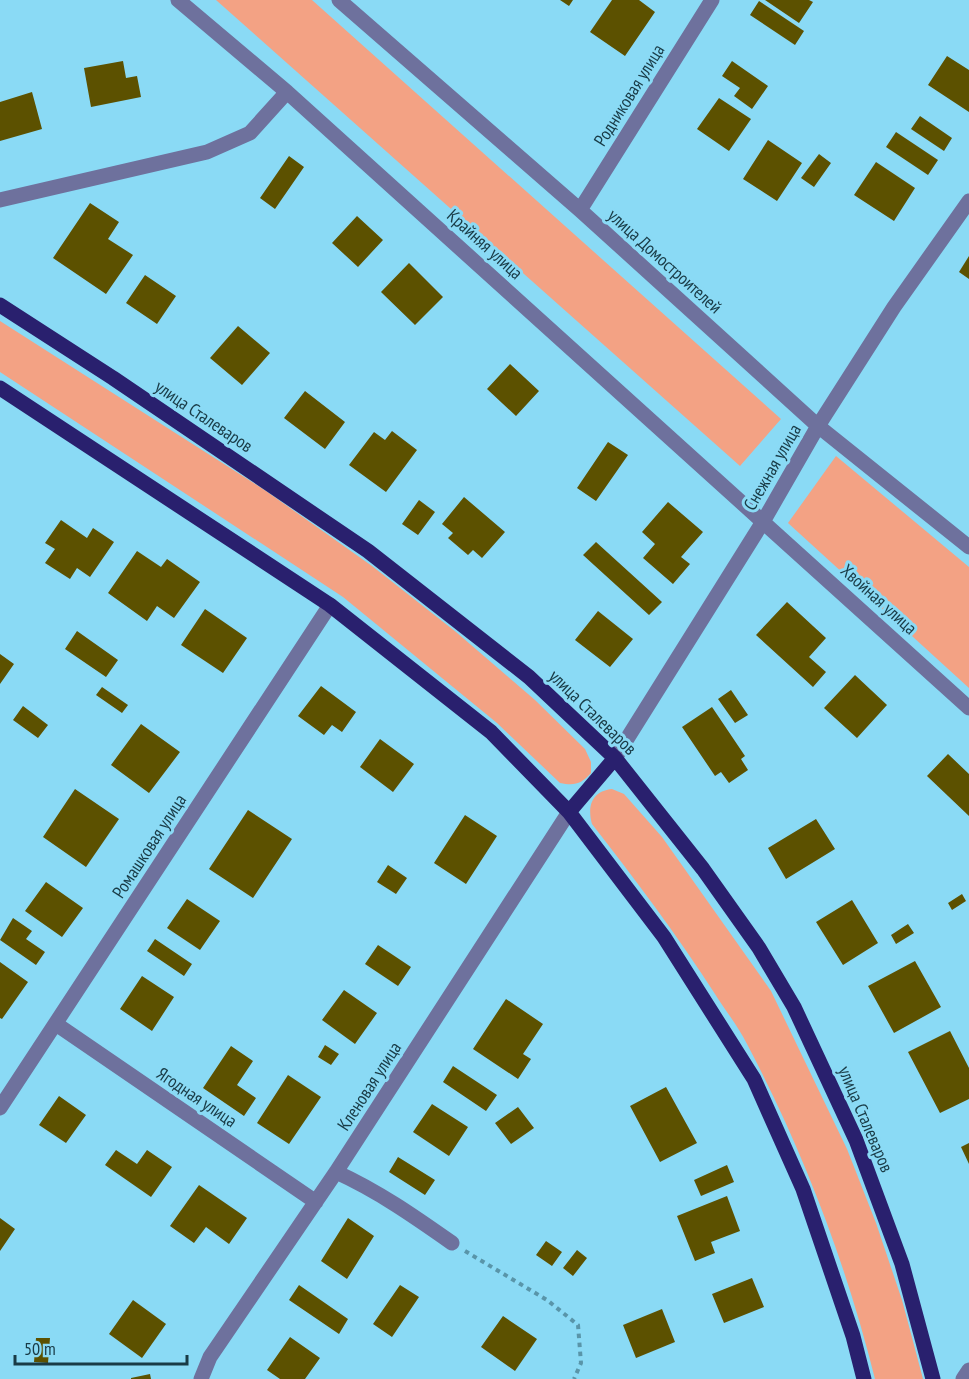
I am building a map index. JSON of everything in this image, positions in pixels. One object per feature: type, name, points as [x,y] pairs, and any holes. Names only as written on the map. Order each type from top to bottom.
[{"type":"main road","name":"улица Сталеваров","points":[[0,305],[113,378],[368,551],[529,676],[615,758],[703,869],[759,948],[794,1007],[856,1140],[902,1264],[933,1379]]},
{"type":"main road","points":[[0,388],[330,605],[491,732],[569,812],[664,937],[754,1079],[802,1189],[853,1336],[864,1379]]},
{"type":"main road","points":[[569,812],[615,758]]},
{"type":"street","name":"Крайняя улица","points":[[178,0],[287,92],[764,520]]},
{"type":"street","name":"улица Домостроителей","points":[[339,0],[580,210],[818,426],[969,547]]},
{"type":"street","name":"Родниковая улица","points":[[580,210],[712,0]]},
{"type":"street","points":[[0,200],[207,152],[250,133],[287,92]]},
{"type":"street","name":"Снежная улица","points":[[615,758],[764,520],[818,426],[894,307],[969,201]]},
{"type":"street","name":"Хвойная улица","points":[[764,520],[969,708]]},
{"type":"street","name":"Ромашковая улица","points":[[0,1108],[330,605]]},
{"type":"street","name":"Кленовая улица","points":[[201,1379],[210,1357],[336,1172],[569,812]]},
{"type":"street","name":"Ягодная улица","points":[[56,1024],[316,1202]]},
{"type":"street","points":[[336,1172],[388,1200],[452,1243]]},
{"type":"street","points":[[963,1379],[969,1370]]},
{"type":"path","points":[[452,1243],[547,1300],[578,1325],[581,1364],[574,1379]]},
{"type":"shaded area","points":[[216,0],[312,0],[781,419],[740,466]]},
{"type":"shaded area","points":[[0,321],[266,491],[372,566],[456,632],[535,700],[585,749],[591,762],[591,773],[577,783],[560,783],[497,723],[343,597],[0,372]]},
{"type":"shaded area","points":[[836,456],[969,567],[969,688],[788,523]]},
{"type":"shaded area","points":[[612,789],[624,794],[662,837],[771,991],[847,1149],[876,1223],[902,1300],[923,1379],[875,1379],[851,1293],[821,1208],[787,1125],[747,1044],[736,1024],[671,929],[592,824],[590,811],[593,801],[600,793]]},
{"type":"building","points":[[560,0],[573,0],[569,6]]},
{"type":"building","points":[[612,0],[639,0],[655,12],[625,56],[590,32]]},
{"type":"building","points":[[765,0],[809,0],[813,2],[799,23]]},
{"type":"building","points":[[759,1],[804,31],[795,45],[750,15]]},
{"type":"building","points":[[947,56],[969,70],[969,112],[928,85]]},
{"type":"building","points":[[123,61],[126,78],[137,76],[141,97],[91,107],[84,68]]},
{"type":"building","points":[[732,61],[768,86],[752,109],[734,96],[740,88],[722,76]]},
{"type":"building","points":[[32,92],[42,129],[0,141],[0,102]]},
{"type":"building","points":[[719,98],[751,119],[729,151],[697,129]]},
{"type":"building","points":[[920,116],[952,138],[944,151],[911,129]]},
{"type":"building","points":[[896,132],[938,160],[928,175],[886,147]]},
{"type":"building","points":[[768,140],[802,163],[777,201],[743,179]]},
{"type":"building","points":[[819,154],[831,163],[814,187],[801,178]]},
{"type":"building","points":[[289,156],[304,167],[275,209],[260,198]]},
{"type":"building","points":[[876,162],[915,188],[894,221],[854,195]]},
{"type":"building","points":[[90,203],[119,222],[108,239],[133,255],[106,294],[53,258]]},
{"type":"building","points":[[357,216],[383,240],[358,267],[332,243]]},
{"type":"building","points":[[969,256],[969,279],[959,272]]},
{"type":"building","points":[[409,263],[443,297],[415,325],[381,292]]},
{"type":"building","points":[[145,275],[176,296],[157,324],[126,303]]},
{"type":"building","points":[[238,326],[270,353],[242,385],[210,358]]},
{"type":"building","points":[[510,364],[539,391],[516,416],[487,389]]},
{"type":"building","points":[[305,391],[345,422],[325,449],[284,418]]},
{"type":"building","points":[[392,431],[417,450],[386,492],[349,465],[374,432],[385,440]]},
{"type":"building","points":[[608,442],[628,455],[596,501],[577,488]]},
{"type":"building","points":[[464,497],[505,532],[482,558],[473,550],[468,555],[448,538],[453,533],[442,524]]},
{"type":"building","points":[[419,500],[435,512],[418,535],[402,524]]},
{"type":"building","points":[[668,502],[703,532],[681,557],[690,564],[673,584],[643,558],[655,544],[642,532]]},
{"type":"building","points":[[61,520],[87,538],[93,528],[114,542],[90,577],[77,568],[70,579],[45,563],[55,549],[45,543]]},
{"type":"building","points":[[596,542],[662,602],[649,615],[583,555]]},
{"type":"building","points":[[137,551],[161,567],[167,559],[200,582],[174,618],[157,606],[147,621],[108,593]]},
{"type":"building","points":[[787,602],[826,638],[809,657],[826,672],[813,687],[756,635]]},
{"type":"building","points":[[205,609],[247,638],[223,673],[181,645]]},
{"type":"building","points":[[598,611],[633,639],[610,667],[575,640]]},
{"type":"building","points":[[77,631],[118,660],[106,677],[65,649]]},
{"type":"building","points":[[0,654],[14,664],[0,684]]},
{"type":"building","points":[[855,675],[887,705],[857,738],[824,708]]},
{"type":"building","points":[[321,686],[356,712],[342,732],[332,725],[324,735],[298,716]]},
{"type":"building","points":[[102,687],[128,705],[122,713],[96,695]]},
{"type":"building","points":[[731,690],[748,715],[735,723],[718,699]]},
{"type":"building","points":[[23,706],[48,725],[38,738],[13,720]]},
{"type":"building","points":[[712,707],[745,756],[741,759],[748,770],[729,783],[721,772],[715,776],[682,727]]},
{"type":"building","points":[[141,724],[180,752],[149,793],[111,765]]},
{"type":"building","points":[[380,739],[414,764],[393,792],[360,767]]},
{"type":"building","points":[[948,754],[969,774],[969,816],[927,776]]},
{"type":"building","points":[[75,789],[119,819],[86,867],[43,837]]},
{"type":"building","points":[[248,810],[292,839],[253,898],[209,869]]},
{"type":"building","points":[[465,815],[497,836],[466,884],[434,863]]},
{"type":"building","points":[[816,819],[835,849],[786,879],[768,848]]},
{"type":"building","points":[[388,865],[407,878],[396,894],[377,882]]},
{"type":"building","points":[[46,882],[83,908],[62,937],[25,911]]},
{"type":"building","points":[[962,894],[966,901],[952,910],[948,903]]},
{"type":"building","points":[[187,899],[220,921],[200,950],[167,928]]},
{"type":"building","points":[[852,900],[878,943],[843,965],[816,922]]},
{"type":"building","points":[[13,918],[32,931],[26,939],[45,952],[36,965],[0,940]]},
{"type":"building","points":[[908,924],[914,933],[896,944],[891,935]]},
{"type":"building","points":[[155,939],[192,964],[184,976],[147,951]]},
{"type":"building","points":[[378,945],[411,967],[398,986],[365,964]]},
{"type":"building","points":[[915,961],[941,1007],[894,1033],[868,986]]},
{"type":"building","points":[[0,962],[28,982],[2,1019],[0,1018]]},
{"type":"building","points":[[142,976],[174,997],[152,1031],[120,1009]]},
{"type":"building","points":[[344,990],[377,1013],[355,1044],[322,1020]]},
{"type":"building","points":[[506,999],[543,1024],[523,1054],[531,1059],[518,1079],[473,1049]]},
{"type":"building","points":[[950,1031],[969,1068],[969,1099],[940,1113],[908,1052]]},
{"type":"building","points":[[325,1045],[339,1054],[331,1065],[318,1057]]},
{"type":"building","points":[[231,1046],[253,1061],[237,1085],[256,1098],[244,1116],[203,1088]]},
{"type":"building","points":[[453,1066],[497,1095],[486,1111],[443,1082]]},
{"type":"building","points":[[288,1075],[321,1097],[289,1144],[257,1123]]},
{"type":"building","points":[[666,1087],[697,1143],[660,1162],[630,1106]]},
{"type":"building","points":[[59,1096],[86,1115],[66,1143],[39,1125]]},
{"type":"building","points":[[432,1104],[468,1127],[449,1156],[413,1132]]},
{"type":"building","points":[[518,1107],[534,1128],[511,1144],[495,1123]]},
{"type":"building","points":[[969,1143],[969,1164],[961,1147]]},
{"type":"building","points":[[116,1150],[137,1164],[147,1150],[172,1167],[151,1197],[105,1165]]},
{"type":"building","points":[[398,1157],[435,1180],[425,1195],[389,1172]]},
{"type":"building","points":[[727,1165],[734,1182],[701,1196],[694,1180]]},
{"type":"building","points":[[199,1185],[247,1218],[229,1244],[206,1227],[194,1243],[170,1226]]},
{"type":"building","points":[[727,1196],[740,1231],[711,1242],[715,1253],[695,1261],[677,1216]]},
{"type":"building","points":[[0,1218],[15,1229],[0,1251]]},
{"type":"building","points":[[348,1218],[374,1236],[347,1279],[321,1261]]},
{"type":"building","points":[[546,1241],[562,1252],[552,1266],[536,1255]]},
{"type":"building","points":[[577,1250],[587,1258],[573,1276],[563,1268]]},
{"type":"building","points":[[752,1278],[764,1307],[724,1323],[712,1294]]},
{"type":"building","points":[[299,1285],[348,1319],[339,1334],[289,1300]]},
{"type":"building","points":[[400,1285],[419,1297],[392,1337],[373,1324]]},
{"type":"building","points":[[133,1300],[166,1324],[142,1358],[109,1334]]},
{"type":"building","points":[[662,1309],[675,1342],[636,1358],[623,1325]]},
{"type":"building","points":[[503,1316],[537,1339],[515,1371],[481,1347]]},
{"type":"building","points":[[290,1337],[320,1358],[305,1379],[280,1379],[267,1370]]},
{"type":"building","points":[[36,1338],[50,1338],[48,1363],[34,1362]]},
{"type":"building","points":[[150,1374],[151,1379],[131,1379],[131,1378]]}]
